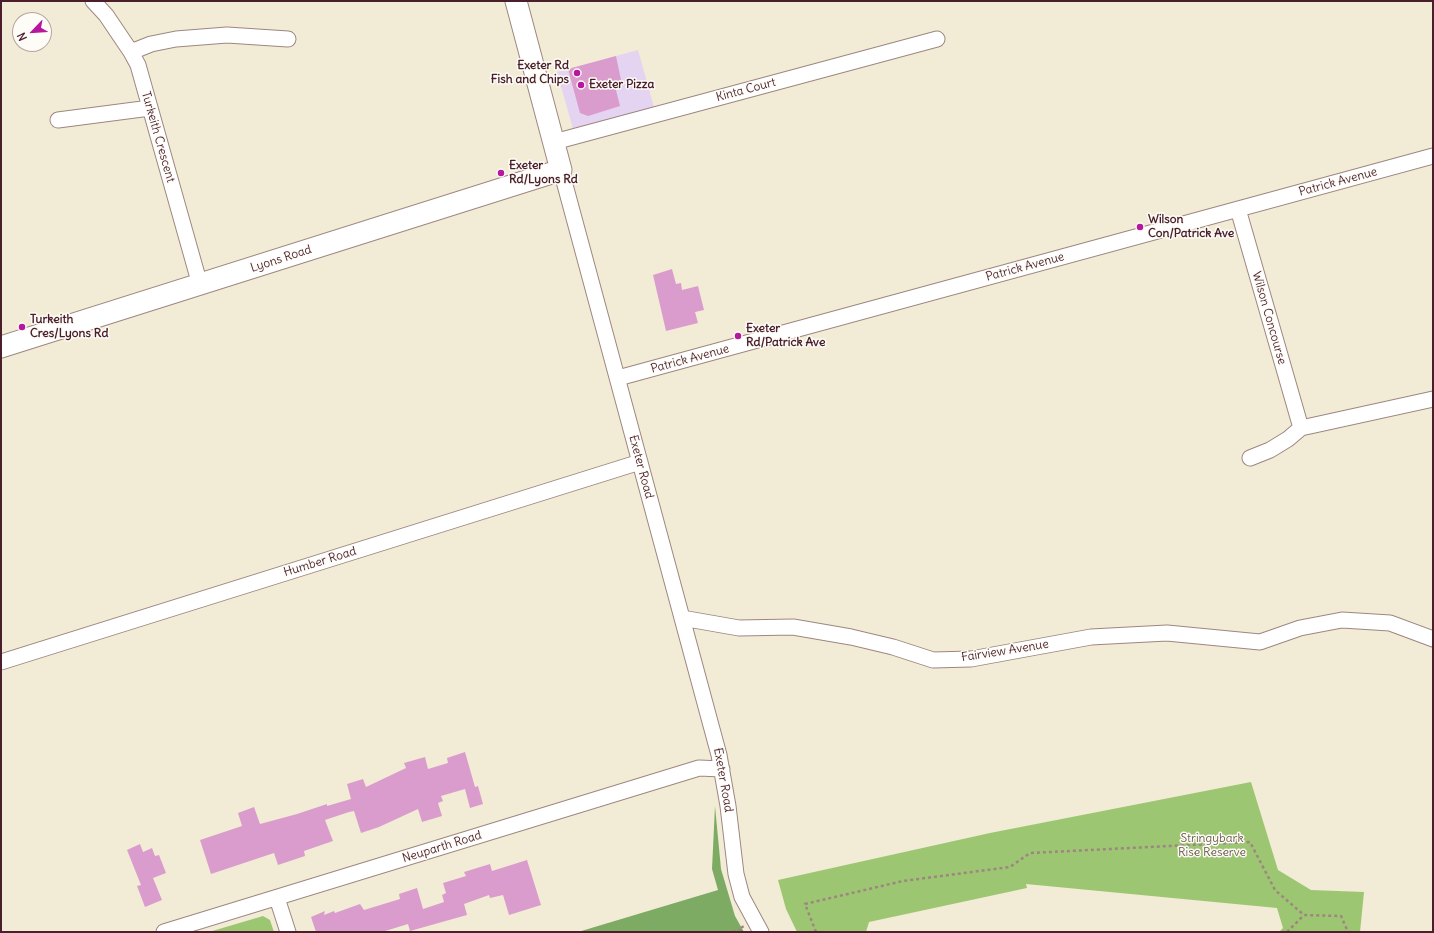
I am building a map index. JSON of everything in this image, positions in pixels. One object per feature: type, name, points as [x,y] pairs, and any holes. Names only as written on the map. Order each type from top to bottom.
[{"type":"main road","name":"Exeter Road","points":[[516,1],[561,170]]},
{"type":"main road","name":"Lyons Road","points":[[1,347],[561,170]]},
{"type":"street","name":"Turkeith Crescent","points":[[94,1],[106,15],[131,52],[138,66],[200,285]]},
{"type":"street","points":[[131,52],[151,44],[176,39],[226,35],[288,39]]},
{"type":"street","name":"Kinta Court","points":[[554,142],[937,39]]},
{"type":"street","points":[[58,120],[150,108]]},
{"type":"street","name":"Patrick Avenue","points":[[618,378],[1433,156]]},
{"type":"street","name":"Exeter Road","points":[[561,170],[722,770],[736,874],[742,897],[761,932]]},
{"type":"street","name":"Wilson Concourse","points":[[1238,209],[1300,428]]},
{"type":"street","points":[[1250,458],[1270,450],[1288,439],[1300,428],[1433,399]]},
{"type":"street","name":"Humber Road","points":[[1,662],[640,462]]},
{"type":"street","name":"Fairview Avenue","points":[[682,618],[739,628],[793,627],[851,637],[933,660],[971,659],[1091,637],[1167,633],[1260,642],[1300,628],[1342,620],[1390,623],[1433,639]]},
{"type":"street","name":"Neuparth Road","points":[[164,932],[699,768],[722,770]]},
{"type":"street","points":[[277,898],[288,932]]},
{"type":"path","points":[[816,932],[805,904],[903,881],[1010,866],[1030,853],[1250,842],[1275,890],[1304,915],[1341,916],[1348,932]]},
{"type":"path","points":[[1287,932],[1304,915]]},
{"type":"path","points":[[733,932],[739,929]]},
{"type":"shaded area","points":[[638,50],[654,107],[573,129],[557,72]]},
{"type":"green space","name":"Stringybark Rise Reserve","points":[[1251,782],[1278,870],[1311,890],[1364,892],[1360,932],[1279,932],[1283,928],[1277,908],[1026,884],[1027,888],[869,922],[866,932],[797,932],[786,909],[778,880],[990,833]]},
{"type":"green space","points":[[715,806],[721,869],[735,916],[744,932],[578,932],[718,890],[712,869]]},
{"type":"green space","points":[[263,916],[270,920],[274,932],[209,932]]},
{"type":"building","points":[[616,56],[621,80],[614,82],[620,106],[588,116],[580,113],[568,69]]},
{"type":"building","points":[[672,269],[676,284],[681,283],[682,290],[698,286],[704,310],[695,312],[698,323],[666,331],[653,275]]},
{"type":"building","points":[[465,752],[475,787],[478,786],[483,804],[470,808],[465,789],[441,796],[443,801],[438,803],[442,816],[422,822],[418,809],[379,827],[361,833],[354,811],[349,812],[325,820],[333,841],[304,851],[305,856],[278,865],[274,853],[211,874],[200,840],[242,826],[238,813],[254,807],[260,824],[327,804],[327,806],[351,799],[347,784],[363,779],[366,787],[406,768],[404,763],[425,757],[428,769],[448,763],[447,758]]},
{"type":"building","points":[[140,844],[143,852],[152,848],[155,856],[159,855],[166,873],[153,878],[162,900],[145,907],[137,886],[141,885],[127,850]]},
{"type":"building","points":[[527,860],[541,905],[509,915],[503,895],[490,898],[489,895],[464,904],[467,915],[410,931],[408,924],[382,932],[316,932],[311,917],[325,911],[324,915],[334,911],[335,913],[360,904],[364,910],[400,899],[399,894],[417,888],[423,909],[444,902],[442,895],[446,893],[443,883],[466,876],[464,872],[490,864],[492,871]]},
{"type":"place","name":"Exeter Rd Fish and Chips","points":[[577,73]]},
{"type":"place","name":"Exeter Pizza","points":[[581,85]]},
{"type":"place","name":"Exeter Rd/Lyons Rd","points":[[501,173]]},
{"type":"place","name":"Wilson Con/Patrick Ave","points":[[1140,227]]},
{"type":"place","name":"Turkeith Cres/Lyons Rd","points":[[22,327]]},
{"type":"place","name":"Exeter Rd/Patrick Ave","points":[[738,336]]}]
